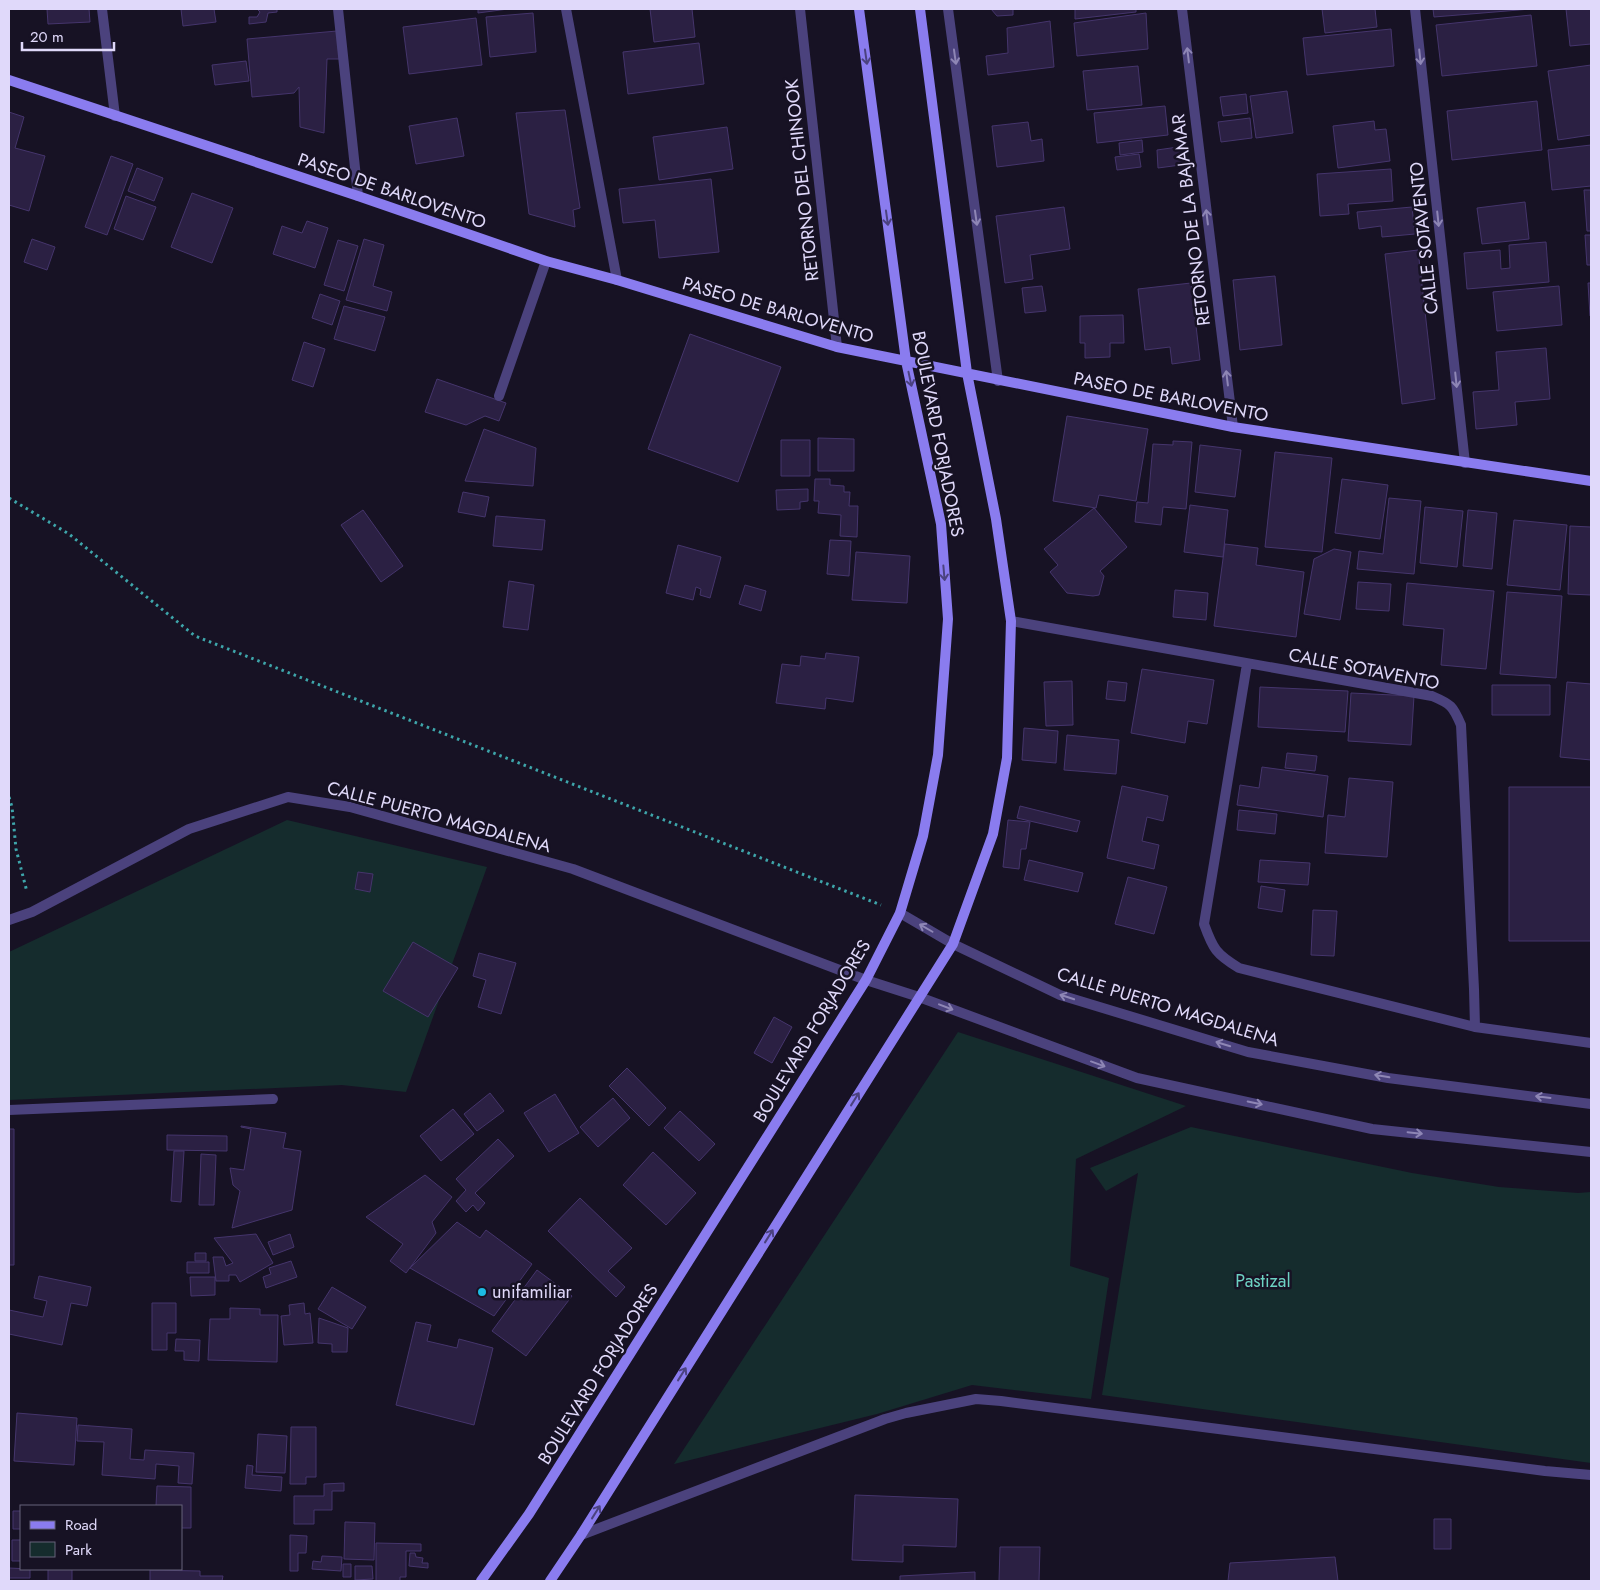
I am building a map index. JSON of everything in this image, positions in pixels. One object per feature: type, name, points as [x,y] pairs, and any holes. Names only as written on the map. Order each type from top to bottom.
[{"type":"main road","name":"BOULEVARD FORJADORES","points":[[481,1581],[529,1514],[866,980],[900,913],[923,836],[938,755],[948,619],[940,524],[906,361],[859,9]]},
{"type":"main road","points":[[550,1581],[581,1535],[953,944],[993,834],[1007,758],[1011,621],[996,519],[968,373],[920,9]]},
{"type":"main road","name":"PASEO DE BARLOVENTO","points":[[9,80],[358,196],[546,261],[617,280],[837,348],[1232,426],[1591,481]]},
{"type":"street","points":[[102,9],[115,116]]},
{"type":"street","points":[[338,9],[358,196]]},
{"type":"street","points":[[566,9],[617,280]]},
{"type":"street","name":"RETORNO DEL CHINOOK","points":[[800,9],[837,348]]},
{"type":"street","points":[[948,9],[998,381]]},
{"type":"street","name":"RETORNO DE LA BAJAMAR","points":[[1182,9],[1232,426]]},
{"type":"street","name":"CALLE SOTAVENTO","points":[[1415,9],[1465,463]]},
{"type":"street","points":[[498,396],[546,261]]},
{"type":"street","name":"CALLE SOTAVENTO","points":[[1011,621],[1432,696],[1446,702],[1455,710],[1461,725],[1474,989],[1474,1027]]},
{"type":"street","points":[[1247,664],[1204,924],[1212,946],[1224,959],[1239,968],[1474,1027],[1591,1043]]},
{"type":"street","name":"CALLE PUERTO MAGDALENA","points":[[9,920],[32,912],[189,829],[288,797],[350,807],[573,868],[866,980],[919,997],[1137,1078],[1372,1128],[1591,1152]]},
{"type":"street","name":"CALLE PUERTO MAGDALENA","points":[[900,913],[953,944],[1060,995],[1248,1052],[1388,1078],[1591,1104]]},
{"type":"street","points":[[9,1110],[273,1099]]},
{"type":"street","points":[[581,1535],[885,1419],[976,1399],[1021,1403],[1545,1471],[1591,1474]]},
{"type":"path","points":[[9,498],[69,534],[195,636],[900,913]]},
{"type":"path","points":[[9,797],[12,807],[16,849],[32,912]]},
{"type":"green space","points":[[287,820],[487,867],[406,1092],[342,1085],[9,1100],[9,952]]},
{"type":"green space","points":[[958,1032],[1186,1106],[1076,1159],[1070,1266],[1109,1278],[1091,1399],[972,1385],[877,1414],[674,1464]]},
{"type":"green space","name":"Pastizal","points":[[1191,1127],[1412,1173],[1499,1187],[1578,1193],[1591,1192],[1591,1463],[1102,1395],[1138,1173],[1106,1191],[1090,1168]]},
{"type":"building","points":[[47,9],[89,9],[90,22],[48,24]]},
{"type":"building","points":[[181,9],[214,9],[216,22],[183,26]]},
{"type":"building","points":[[257,9],[277,9],[277,12],[268,13],[266,22],[249,24],[249,17],[257,17],[260,12]]},
{"type":"building","points":[[478,9],[508,9],[478,13]]},
{"type":"building","points":[[650,9],[692,9],[695,37],[654,42]]},
{"type":"building","points":[[991,9],[1013,9],[1013,15],[997,16]]},
{"type":"building","points":[[1075,9],[1136,9],[1136,12],[1075,19]]},
{"type":"building","points":[[1322,9],[1375,9],[1377,27],[1325,33]]},
{"type":"building","points":[[1433,9],[1531,9],[1434,17]]},
{"type":"building","points":[[1566,9],[1591,9],[1591,44],[1570,46]]},
{"type":"building","points":[[533,13],[536,52],[490,57],[486,17]]},
{"type":"building","points":[[1146,13],[1148,49],[1077,56],[1074,23]]},
{"type":"building","points":[[1531,15],[1537,66],[1442,76],[1436,25]]},
{"type":"building","points":[[476,18],[482,65],[409,74],[403,27]]},
{"type":"building","points":[[1050,21],[1054,67],[988,75],[986,56],[1008,53],[1007,28]]},
{"type":"building","points":[[1391,29],[1394,66],[1307,75],[1303,38]]},
{"type":"building","points":[[337,31],[339,59],[327,59],[324,133],[300,127],[299,87],[294,93],[252,97],[247,39]]},
{"type":"building","points":[[699,43],[704,84],[628,94],[623,52]]},
{"type":"building","points":[[246,61],[249,81],[215,85],[212,65]]},
{"type":"building","points":[[1591,65],[1591,135],[1558,140],[1548,71]]},
{"type":"building","points":[[1138,66],[1142,105],[1087,110],[1083,71]]},
{"type":"building","points":[[1287,91],[1293,133],[1256,138],[1250,96]]},
{"type":"building","points":[[1246,94],[1248,113],[1223,116],[1220,97]]},
{"type":"building","points":[[1537,101],[1542,150],[1452,160],[1447,111]]},
{"type":"building","points":[[1165,106],[1168,135],[1097,143],[1094,113]]},
{"type":"building","points":[[565,110],[580,208],[573,210],[575,227],[529,214],[516,113]]},
{"type":"building","points":[[9,112],[24,117],[15,148],[45,156],[29,211],[9,205]]},
{"type":"building","points":[[457,118],[464,156],[416,164],[409,126]]},
{"type":"building","points":[[1250,118],[1252,138],[1221,142],[1218,122]]},
{"type":"building","points":[[1374,121],[1375,130],[1386,129],[1390,161],[1338,168],[1333,126]]},
{"type":"building","points":[[1028,122],[1031,141],[1042,139],[1044,161],[997,167],[992,126]]},
{"type":"building","points":[[727,127],[733,169],[659,180],[653,137]]},
{"type":"building","points":[[1142,140],[1143,152],[1120,155],[1119,143]]},
{"type":"building","points":[[1591,145],[1591,186],[1552,190],[1548,150]]},
{"type":"building","points":[[1185,146],[1188,164],[1158,168],[1157,150]]},
{"type":"building","points":[[1139,154],[1141,167],[1117,170],[1115,157]]},
{"type":"building","points":[[111,156],[133,164],[107,235],[85,227]]},
{"type":"building","points":[[137,168],[163,178],[154,201],[128,191]]},
{"type":"building","points":[[1391,169],[1393,201],[1348,204],[1349,214],[1320,216],[1317,174]]},
{"type":"building","points":[[711,179],[719,252],[659,258],[655,220],[623,223],[619,189]]},
{"type":"building","points":[[1584,190],[1591,190],[1591,231],[1587,231]]},
{"type":"building","points":[[192,193],[233,208],[212,263],[171,247]]},
{"type":"building","points":[[126,196],[156,207],[143,240],[114,229]]},
{"type":"building","points":[[1525,202],[1529,239],[1482,244],[1477,208]]},
{"type":"building","points":[[1064,207],[1070,249],[1030,255],[1033,279],[1005,283],[996,216]]},
{"type":"building","points":[[1412,207],[1415,234],[1382,237],[1381,226],[1359,229],[1357,212]]},
{"type":"building","points":[[307,221],[328,228],[315,268],[273,254],[282,226],[302,233]]},
{"type":"building","points":[[1585,235],[1591,235],[1591,265],[1587,265]]},
{"type":"building","points":[[32,239],[55,247],[47,270],[24,262]]},
{"type":"building","points":[[364,239],[384,245],[373,286],[392,292],[387,311],[346,300]]},
{"type":"building","points":[[338,240],[358,246],[344,291],[324,285]]},
{"type":"building","points":[[1546,242],[1549,282],[1467,289],[1464,253],[1500,250],[1501,269],[1510,268],[1509,245]]},
{"type":"building","points":[[1418,250],[1435,399],[1402,404],[1385,254]]},
{"type":"building","points":[[1275,276],[1282,345],[1240,350],[1233,280]]},
{"type":"building","points":[[1191,283],[1200,360],[1172,364],[1170,347],[1145,350],[1138,289]]},
{"type":"building","points":[[1588,283],[1591,283],[1591,316],[1590,316]]},
{"type":"building","points":[[1042,286],[1046,311],[1025,313],[1022,288]]},
{"type":"building","points":[[1559,286],[1562,325],[1497,331],[1493,292]]},
{"type":"building","points":[[320,294],[340,301],[332,325],[312,318]]},
{"type":"building","points":[[344,306],[385,317],[375,351],[334,339]]},
{"type":"building","points":[[1123,315],[1124,343],[1110,343],[1110,357],[1085,358],[1085,343],[1080,343],[1080,316]]},
{"type":"building","points":[[690,334],[781,367],[738,482],[648,449]]},
{"type":"building","points":[[304,342],[325,349],[313,387],[292,380]]},
{"type":"building","points":[[1546,348],[1550,399],[1515,402],[1517,425],[1476,429],[1473,392],[1499,390],[1496,352]]},
{"type":"building","points":[[437,379],[506,403],[499,421],[485,416],[466,425],[425,412]]},
{"type":"building","points":[[1067,416],[1148,429],[1136,501],[1099,495],[1096,508],[1053,501]]},
{"type":"building","points":[[484,429],[536,448],[533,486],[465,481]]},
{"type":"building","points":[[818,438],[854,439],[854,471],[818,471]]},
{"type":"building","points":[[781,440],[810,440],[810,476],[781,476]]},
{"type":"building","points":[[1173,441],[1192,442],[1186,509],[1163,507],[1161,525],[1135,522],[1137,502],[1148,503],[1153,444],[1173,445]]},
{"type":"building","points":[[1200,445],[1241,450],[1235,497],[1195,492]]},
{"type":"building","points":[[1275,452],[1332,458],[1322,552],[1265,547]]},
{"type":"building","points":[[815,479],[830,479],[830,485],[844,486],[844,492],[850,492],[849,506],[858,506],[857,537],[840,536],[841,515],[818,513],[819,501],[814,501]]},
{"type":"building","points":[[1342,479],[1388,485],[1380,539],[1335,533]]},
{"type":"building","points":[[808,489],[808,501],[800,502],[800,509],[777,510],[776,490]]},
{"type":"building","points":[[463,492],[489,497],[485,517],[458,512]]},
{"type":"building","points":[[1389,498],[1421,501],[1414,574],[1357,569],[1359,551],[1383,554]]},
{"type":"building","points":[[1190,505],[1228,510],[1223,557],[1184,552]]},
{"type":"building","points":[[1425,507],[1463,511],[1457,567],[1420,563]]},
{"type":"building","points":[[1094,508],[1127,547],[1100,571],[1104,576],[1099,595],[1067,593],[1050,572],[1058,565],[1044,549]]},
{"type":"building","points":[[363,510],[403,566],[381,582],[341,525]]},
{"type":"building","points":[[1468,510],[1497,513],[1492,569],[1463,566]]},
{"type":"building","points":[[496,516],[545,520],[542,550],[493,546]]},
{"type":"building","points":[[1514,520],[1567,525],[1560,590],[1507,585]]},
{"type":"building","points":[[1570,526],[1591,527],[1591,595],[1568,594]]},
{"type":"building","points":[[830,540],[851,541],[849,576],[827,574]]},
{"type":"building","points":[[1225,544],[1258,548],[1256,565],[1304,572],[1296,637],[1214,626]]},
{"type":"building","points":[[678,545],[721,557],[710,598],[700,595],[701,589],[696,587],[693,600],[666,593]]},
{"type":"building","points":[[1334,549],[1351,552],[1340,620],[1304,614],[1314,559]]},
{"type":"building","points":[[856,552],[910,556],[907,603],[852,600]]},
{"type":"building","points":[[509,581],[534,585],[528,630],[503,627]]},
{"type":"building","points":[[1358,582],[1391,584],[1389,611],[1356,609]]},
{"type":"building","points":[[1407,583],[1494,591],[1486,669],[1441,665],[1444,629],[1403,625]]},
{"type":"building","points":[[745,585],[766,591],[761,611],[739,604]]},
{"type":"building","points":[[1175,590],[1208,593],[1206,620],[1173,617]]},
{"type":"building","points":[[1507,592],[1562,596],[1556,678],[1500,674]]},
{"type":"building","points":[[826,653],[859,657],[853,702],[826,698],[825,709],[776,703],[782,664],[800,666],[801,656],[825,659]]},
{"type":"building","points":[[1142,669],[1214,680],[1207,724],[1188,721],[1185,743],[1131,733]]},
{"type":"building","points":[[1072,681],[1073,725],[1046,726],[1044,682]]},
{"type":"building","points":[[1108,681],[1127,683],[1125,701],[1106,699]]},
{"type":"building","points":[[1567,682],[1591,684],[1591,760],[1560,757]]},
{"type":"building","points":[[1492,685],[1550,685],[1550,715],[1492,715]]},
{"type":"building","points":[[1260,687],[1348,691],[1345,732],[1258,727]]},
{"type":"building","points":[[1351,693],[1414,696],[1411,745],[1348,741]]},
{"type":"building","points":[[1024,728],[1058,731],[1056,763],[1022,760]]},
{"type":"building","points":[[1067,735],[1119,740],[1116,774],[1064,770]]},
{"type":"building","points":[[1287,753],[1317,756],[1315,771],[1285,768]]},
{"type":"building","points":[[1262,767],[1328,776],[1323,817],[1237,805],[1240,785],[1259,788]]},
{"type":"building","points":[[1349,778],[1393,782],[1387,857],[1325,853],[1328,815],[1345,817]]},
{"type":"building","points":[[1122,786],[1168,796],[1163,821],[1147,817],[1142,841],[1159,845],[1154,869],[1107,858]]},
{"type":"building","points":[[1509,787],[1591,787],[1591,941],[1509,941]]},
{"type":"building","points":[[1020,806],[1080,821],[1077,832],[1017,818]]},
{"type":"building","points":[[1239,810],[1277,814],[1275,834],[1237,830]]},
{"type":"building","points":[[1008,820],[1030,822],[1026,849],[1021,849],[1019,869],[1003,867]]},
{"type":"building","points":[[1029,860],[1083,873],[1078,892],[1024,880]]},
{"type":"building","points":[[1260,860],[1310,863],[1308,885],[1258,882]]},
{"type":"building","points":[[358,872],[373,874],[370,892],[355,889]]},
{"type":"building","points":[[1128,877],[1167,887],[1154,934],[1115,924]]},
{"type":"building","points":[[1261,886],[1285,890],[1282,912],[1258,908]]},
{"type":"building","points":[[1313,910],[1337,911],[1334,956],[1311,955]]},
{"type":"building","points":[[413,942],[458,968],[428,1017],[383,991]]},
{"type":"building","points":[[479,953],[516,963],[501,1014],[478,1007],[486,980],[473,976]]},
{"type":"building","points":[[774,1017],[792,1027],[772,1063],[754,1053]]},
{"type":"building","points":[[627,1068],[666,1108],[649,1126],[609,1086]]},
{"type":"building","points":[[490,1093],[504,1111],[477,1131],[464,1114]]},
{"type":"building","points":[[555,1094],[579,1133],[549,1152],[524,1113]]},
{"type":"building","points":[[613,1098],[630,1118],[598,1147],[580,1127]]},
{"type":"building","points":[[453,1109],[474,1134],[441,1161],[420,1136]]},
{"type":"building","points":[[680,1111],[715,1144],[699,1161],[664,1128]]},
{"type":"building","points":[[241,1126],[286,1133],[283,1148],[301,1151],[292,1210],[232,1228],[240,1191],[233,1185],[230,1168],[244,1170],[251,1129]]},
{"type":"building","points":[[9,1129],[14,1129],[14,1265],[9,1265]]},
{"type":"building","points":[[167,1135],[227,1136],[227,1151],[167,1150]]},
{"type":"building","points":[[498,1139],[514,1156],[475,1193],[485,1203],[478,1211],[473,1205],[466,1212],[456,1201],[466,1190],[456,1179]]},
{"type":"building","points":[[174,1151],[184,1151],[181,1202],[171,1201]]},
{"type":"building","points":[[653,1152],[696,1193],[666,1225],[623,1185]]},
{"type":"building","points":[[201,1154],[216,1155],[214,1205],[199,1205]]},
{"type":"building","points":[[425,1175],[452,1197],[432,1222],[436,1233],[406,1273],[390,1261],[403,1244],[366,1217]]},
{"type":"building","name":"unifamiliar","points":[[580,1198],[632,1248],[608,1271],[625,1287],[616,1297],[548,1231]]},
{"type":"building","name":"unifamiliar","points":[[457,1222],[480,1238],[486,1230],[532,1264],[494,1316],[410,1268]]},
{"type":"building","points":[[256,1234],[273,1263],[240,1282],[236,1275],[229,1275],[229,1281],[216,1281],[213,1257],[223,1257],[226,1266],[233,1263],[214,1238]]},
{"type":"building","points":[[290,1234],[294,1247],[273,1255],[268,1242]]},
{"type":"building","points":[[195,1253],[206,1253],[206,1261],[195,1261]]},
{"type":"building","points":[[291,1261],[297,1277],[266,1288],[263,1277],[271,1274],[269,1268]]},
{"type":"building","points":[[187,1262],[209,1262],[209,1273],[187,1273]]},
{"type":"building","name":"unifamiliar","points":[[537,1270],[572,1296],[526,1356],[492,1331]]},
{"type":"building","points":[[39,1276],[91,1287],[87,1306],[71,1303],[62,1345],[9,1334],[9,1310],[43,1317],[47,1301],[34,1298]]},
{"type":"building","points":[[190,1277],[215,1277],[215,1295],[191,1296]]},
{"type":"building","points":[[332,1287],[366,1307],[352,1329],[318,1309]]},
{"type":"building","points":[[152,1303],[176,1303],[176,1333],[167,1333],[167,1350],[152,1350]]},
{"type":"building","points":[[304,1303],[305,1314],[310,1313],[313,1343],[284,1345],[281,1316],[290,1315],[289,1305]]},
{"type":"building","points":[[230,1308],[260,1309],[260,1315],[278,1315],[277,1362],[208,1360],[210,1319],[230,1319]]},
{"type":"building","points":[[319,1318],[348,1328],[347,1352],[332,1352],[332,1344],[318,1343]]},
{"type":"building","points":[[416,1322],[431,1325],[427,1341],[457,1348],[459,1339],[493,1348],[474,1425],[396,1405]]},
{"type":"building","points":[[176,1339],[200,1340],[199,1361],[184,1360],[184,1351],[175,1351]]},
{"type":"building","points":[[17,1413],[77,1418],[74,1465],[14,1461]]},
{"type":"building","points":[[78,1425],[132,1429],[130,1459],[144,1460],[145,1450],[194,1453],[192,1484],[178,1483],[179,1466],[156,1464],[155,1479],[102,1475],[104,1442],[77,1441]]},
{"type":"building","points":[[291,1427],[316,1427],[316,1477],[306,1477],[306,1484],[290,1484]]},
{"type":"building","points":[[258,1434],[287,1436],[285,1473],[256,1472]]},
{"type":"building","points":[[247,1465],[253,1466],[252,1475],[282,1477],[281,1491],[245,1488]]},
{"type":"building","points":[[344,1483],[344,1491],[332,1491],[332,1510],[314,1510],[314,1524],[294,1524],[294,1496],[324,1496],[324,1484]]},
{"type":"building","points":[[157,1486],[191,1487],[191,1528],[182,1528],[182,1505],[156,1505]]},
{"type":"building","points":[[855,1495],[958,1499],[956,1547],[903,1545],[903,1562],[852,1560]]},
{"type":"building","points":[[13,1511],[20,1511],[20,1529],[13,1529]]},
{"type":"building","points":[[1434,1519],[1451,1519],[1451,1549],[1434,1549]]},
{"type":"building","points":[[345,1522],[375,1523],[374,1560],[344,1559]]},
{"type":"building","points":[[290,1535],[307,1536],[306,1553],[298,1553],[298,1571],[290,1571]]},
{"type":"building","points":[[12,1540],[20,1540],[20,1561],[12,1561]]},
{"type":"building","points":[[376,1543],[421,1544],[421,1551],[406,1551],[406,1577],[400,1577],[400,1581],[376,1581]]},
{"type":"building","points":[[1000,1547],[1040,1547],[1039,1581],[999,1581]]},
{"type":"building","points":[[410,1553],[415,1553],[416,1557],[423,1558],[422,1563],[428,1563],[428,1568],[409,1566]]},
{"type":"building","points":[[322,1556],[342,1557],[341,1571],[312,1569],[313,1561],[321,1562]]},
{"type":"building","points":[[1335,1557],[1338,1581],[1228,1581],[1230,1563]]},
{"type":"building","points":[[343,1564],[351,1564],[351,1577],[343,1577]]},
{"type":"building","points":[[355,1566],[372,1566],[373,1579],[355,1580]]},
{"type":"building","points":[[9,1568],[30,1570],[30,1578],[9,1578]]},
{"type":"building","points":[[48,1570],[72,1570],[72,1581],[48,1581]]},
{"type":"building","points":[[150,1570],[200,1571],[200,1576],[223,1576],[222,1581],[150,1581]]},
{"type":"building","points":[[975,1572],[975,1581],[900,1581],[900,1576]]},
{"type":"place","name":"unifamiliar","points":[[482,1292]]}]
